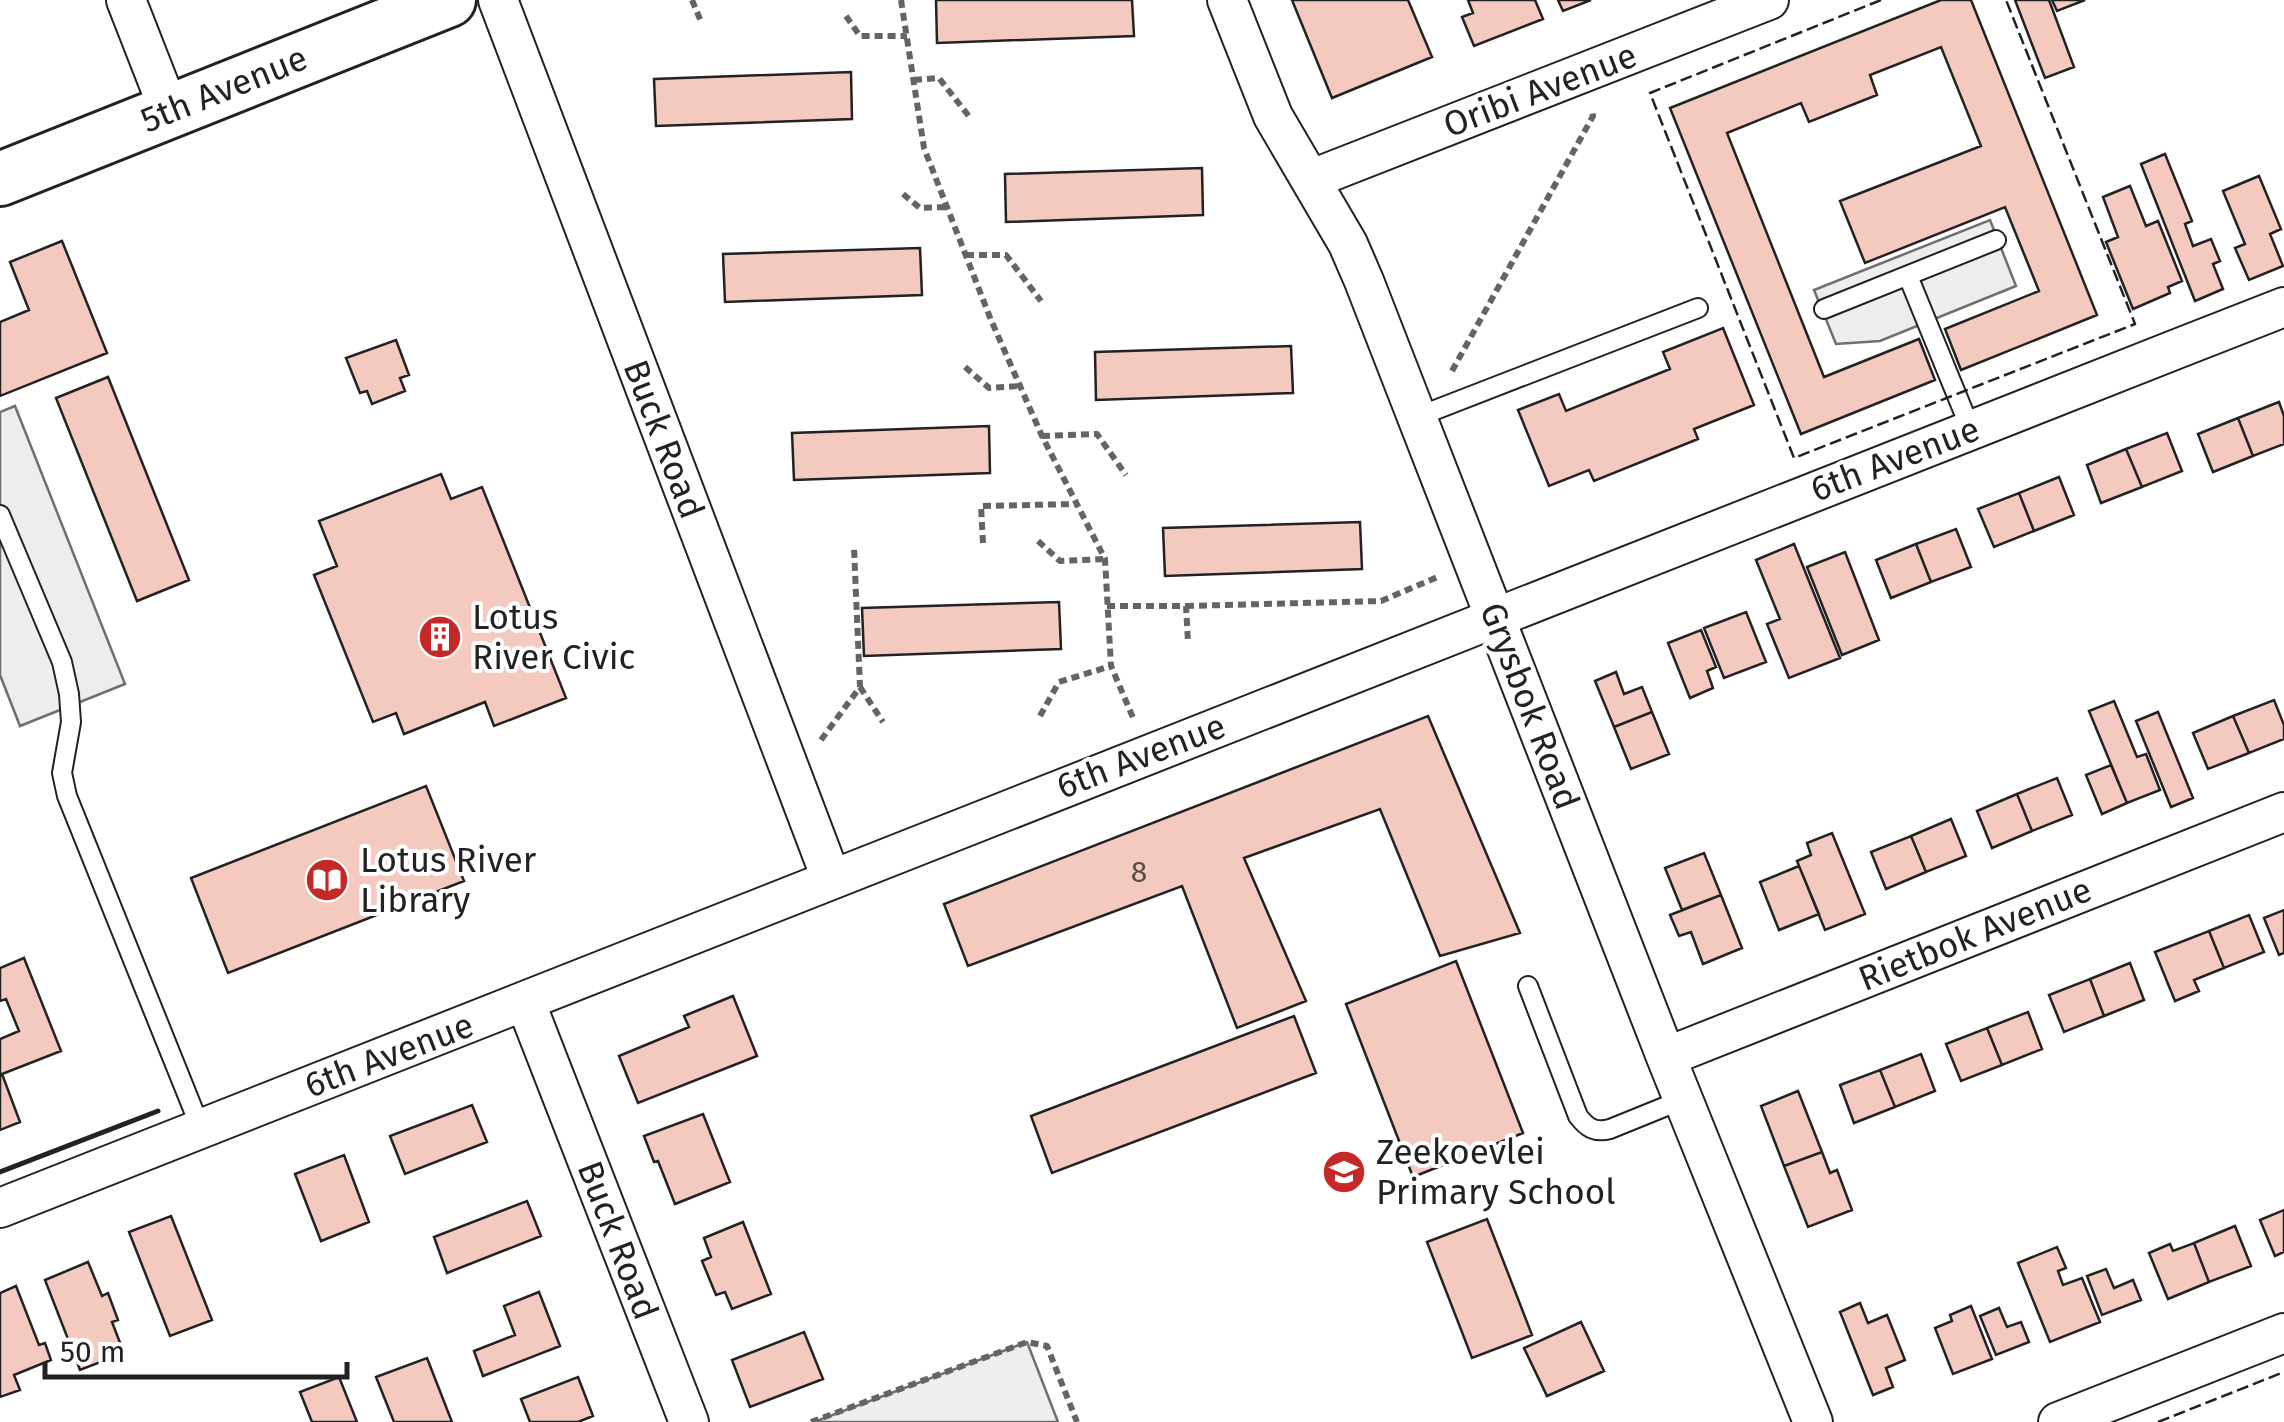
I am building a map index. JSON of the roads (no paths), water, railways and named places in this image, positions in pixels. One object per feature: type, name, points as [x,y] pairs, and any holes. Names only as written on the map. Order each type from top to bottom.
[{"type":"main road","name":"5th Avenue","points":[[0,179],[449,0]]},
{"type":"street","points":[[126,0],[170,110]]},
{"type":"street","name":"Buck Road","points":[[498,0],[831,878]]},
{"type":"street","name":"Grysbok Road","points":[[1227,0],[1273,116],[1348,244],[1666,1057],[1814,1422]]},
{"type":"street","name":"Oribi Avenue","points":[[1312,180],[1769,0]]},
{"type":"street","name":"6th Avenue","points":[[0,1208],[2284,306]]},
{"type":"street","name":"Rietbok Avenue","points":[[1666,1057],[2284,812]]},
{"type":"street","name":"Buck Road","points":[[526,1001],[689,1422]]},
{"type":"street","points":[[2058,1422],[2283,1336]]},
{"type":"lane","points":[[1824,308],[1996,240]]},
{"type":"lane","points":[[1908,276],[1970,430]]},
{"type":"lane","points":[[1413,407],[1698,308]]},
{"type":"lane","points":[[0,514],[62,662],[69,694],[70,722],[62,773],[67,796],[201,1128]]},
{"type":"lane","points":[[1528,986],[1578,1116],[1590,1128],[1610,1130],[1684,1099]]},
{"type":"place","name":"Lotus River Civic","points":[[440,637]]},
{"type":"place","name":"Lotus River Library","points":[[327,880]]},
{"type":"place","name":"Zeekoevlei Primary School","points":[[1344,1172]]}]
